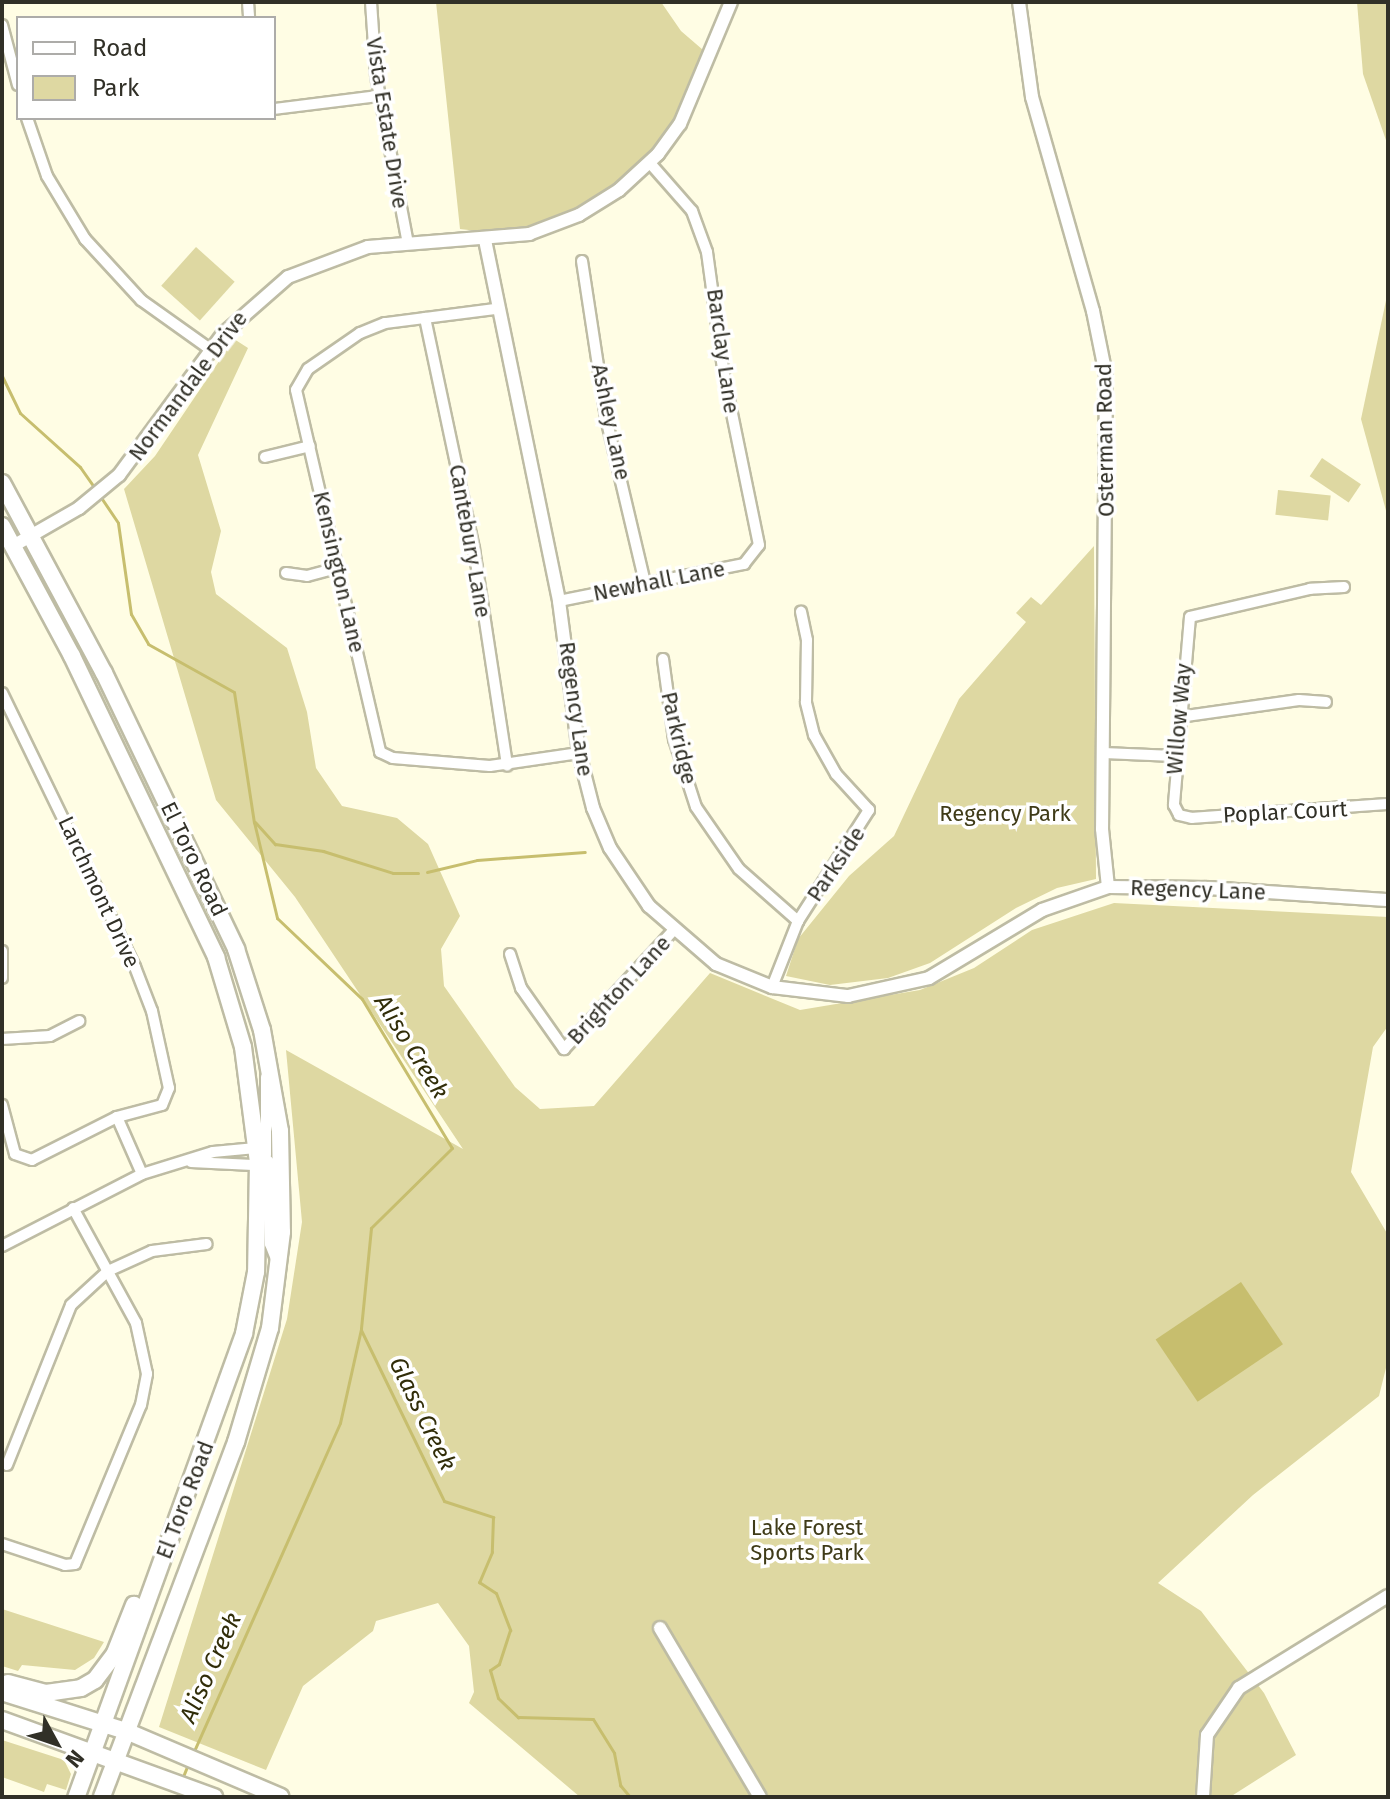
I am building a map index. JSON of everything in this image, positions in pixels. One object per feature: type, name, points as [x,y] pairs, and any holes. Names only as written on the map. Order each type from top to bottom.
[{"type":"main road","name":"El Toro Road","points":[[2,483],[32,536],[236,949],[268,1063],[282,1184],[279,1267],[270,1328],[236,1442],[102,1797]]},
{"type":"main road","name":"El Toro Road","points":[[2,526],[6,550],[72,656],[216,957],[243,1047],[259,1155],[256,1272],[244,1334],[76,1797]]},
{"type":"main road","points":[[2,1682],[46,1693],[81,1688],[95,1680],[115,1653],[147,1575],[165,1553]]},
{"type":"main road","points":[[2,1692],[126,1731],[208,1763],[281,1797]]},
{"type":"main road","points":[[2,1720],[214,1797]]},
{"type":"street","name":"Vista Estate Drive","points":[[371,2],[379,96],[408,243]]},
{"type":"street","name":"Normandale Drive","points":[[6,550],[79,508],[119,475],[211,350],[249,306],[299,271],[342,253],[408,243],[485,240],[529,234],[579,215],[650,163],[685,114],[731,2]]},
{"type":"street","name":"Osterman Road","points":[[1019,2],[1032,97],[1093,311],[1106,375],[1103,753],[1108,887]]},
{"type":"street","points":[[2,25],[16,78]]},
{"type":"street","points":[[276,109],[379,96]]},
{"type":"street","points":[[28,120],[47,176],[85,239],[141,300],[211,350]]},
{"type":"street","name":"Barclay Lane","points":[[650,163],[692,211],[707,252],[729,404],[760,535],[756,554]]},
{"type":"street","name":"Regency Lane","points":[[485,240],[495,309],[513,364],[559,601],[579,753],[610,848],[649,906],[673,931],[716,964],[772,987],[848,996],[905,987],[952,967],[1042,910],[1108,887],[1206,888],[1388,900]]},
{"type":"street","name":"Ashley Lane","points":[[582,261],[606,418],[645,583]]},
{"type":"street","points":[[425,318],[495,309]]},
{"type":"street","name":"Kensington Lane","points":[[425,318],[385,323],[360,333],[308,369],[296,390],[383,754],[507,765]]},
{"type":"street","name":"Cantebury Lane","points":[[425,318],[474,549],[507,765]]},
{"type":"street","points":[[265,457],[310,446]]},
{"type":"street","name":"Newhall Lane","points":[[559,601],[744,564],[756,554]]},
{"type":"street","points":[[286,573],[307,576],[337,568]]},
{"type":"street","name":"Willow Way","points":[[1184,816],[1174,805],[1175,756],[1190,617],[1310,589],[1344,587]]},
{"type":"street","name":"Parkside","points":[[772,987],[798,921],[869,810],[836,774],[814,735],[806,702],[807,640],[801,612]]},
{"type":"street","name":"Parkridge","points":[[663,659],[674,739],[696,807],[739,869],[798,921]]},
{"type":"street","name":"Larchmont Drive","points":[[2,693],[135,967],[152,1011],[169,1088],[167,1100],[117,1117]]},
{"type":"street","points":[[1179,717],[1299,700],[1326,702]]},
{"type":"street","points":[[507,765],[579,753]]},
{"type":"street","points":[[1103,753],[1175,756]]},
{"type":"street","name":"Poplar Court","points":[[1184,816],[1385,804]]},
{"type":"street","name":"Brighton Lane","points":[[510,954],[521,988],[564,1049],[673,931]]},
{"type":"street","points":[[2,951],[2,978]]},
{"type":"street","points":[[2,1039],[50,1036],[79,1021]]},
{"type":"street","points":[[191,1162],[214,1167],[259,1155],[270,1139],[264,1088],[268,1063]]},
{"type":"street","points":[[2,1105],[12,1145],[23,1161],[117,1117],[142,1174]]},
{"type":"street","points":[[2,1246],[142,1174],[191,1162],[213,1152],[259,1155]]},
{"type":"street","name":"El Toro Road","points":[[259,1155],[273,1184],[270,1244],[279,1267]]},
{"type":"street","points":[[2,1544],[70,1566],[81,1556],[141,1405],[147,1374],[136,1323],[73,1208]]},
{"type":"street","points":[[7,1465],[60,1322],[81,1294],[108,1271],[152,1251],[207,1244]]},
{"type":"street","points":[[1203,1797],[1207,1735],[1239,1688],[1388,1596]]},
{"type":"street","points":[[660,1628],[760,1797]]},
{"type":"green space","points":[[436,2],[661,2],[681,31],[710,56],[661,150],[596,206],[521,236],[460,229]]},
{"type":"green space","points":[[1357,2],[1388,2],[1388,146],[1363,74]]},
{"type":"green space","points":[[196,247],[235,282],[200,320],[161,286]]},
{"type":"green space","points":[[1388,291],[1388,518],[1361,419]]},
{"type":"green space","name":"Lake Forest Sports Park","points":[[234,339],[248,348],[198,455],[221,531],[211,572],[216,594],[287,648],[307,712],[316,768],[342,806],[397,818],[428,844],[460,916],[441,949],[444,986],[515,1087],[540,1109],[594,1106],[710,973],[800,1010],[920,990],[974,968],[1032,930],[1114,903],[1388,917],[1388,1026],[1373,1047],[1351,1172],[1388,1235],[1388,1360],[1379,1396],[1253,1495],[1158,1583],[1201,1611],[1264,1693],[1296,1755],[1230,1797],[580,1797],[469,1703],[474,1692],[469,1646],[438,1603],[376,1621],[373,1631],[303,1686],[266,1770],[159,1727],[287,1319],[302,1222],[286,1050],[463,1149],[295,897],[216,800],[124,489],[155,456]]},
{"type":"green space","points":[[1322,458],[1361,484],[1349,503],[1310,476]]},
{"type":"green space","points":[[1278,490],[1331,496],[1328,520],[1275,515]]},
{"type":"green space","name":"Regency Park","points":[[1094,546],[1096,879],[1057,888],[1016,908],[930,963],[888,978],[830,985],[786,976],[798,939],[849,876],[894,836],[959,699],[1026,622],[1016,613],[1031,597],[1041,605]]},
{"type":"green space","points":[[2,1609],[104,1642],[94,1658],[75,1670],[22,1665],[18,1671],[2,1666]]},
{"type":"green space","points":[[2,1740],[64,1760],[71,1774],[66,1790],[47,1784],[44,1792],[2,1777]]},
{"type":"shaded area","points":[[1241,1282],[1283,1344],[1198,1402],[1156,1340]]},
{"type":"waterway","name":"Aliso Creek","points":[[2,376],[20,413],[80,467],[96,490]]},
{"type":"waterway","name":"Aliso Creek","points":[[100,496],[118,523],[131,614],[148,644],[234,692],[254,822],[277,918],[362,999],[452,1148],[371,1228],[361,1329],[340,1423],[193,1753]]},
{"type":"waterway","points":[[255,822],[275,844],[323,851],[393,873],[418,873]]},
{"type":"waterway","points":[[427,872],[477,860],[585,852]]},
{"type":"waterway","name":"Glass Creek","points":[[361,1330],[444,1501],[493,1517],[492,1552],[479,1582],[496,1593],[510,1630],[499,1664],[490,1670],[498,1698],[518,1717],[593,1719],[614,1753],[620,1785],[630,1797]]},
{"type":"waterway","name":"Aliso Creek","points":[[182,1779],[188,1764]]}]
